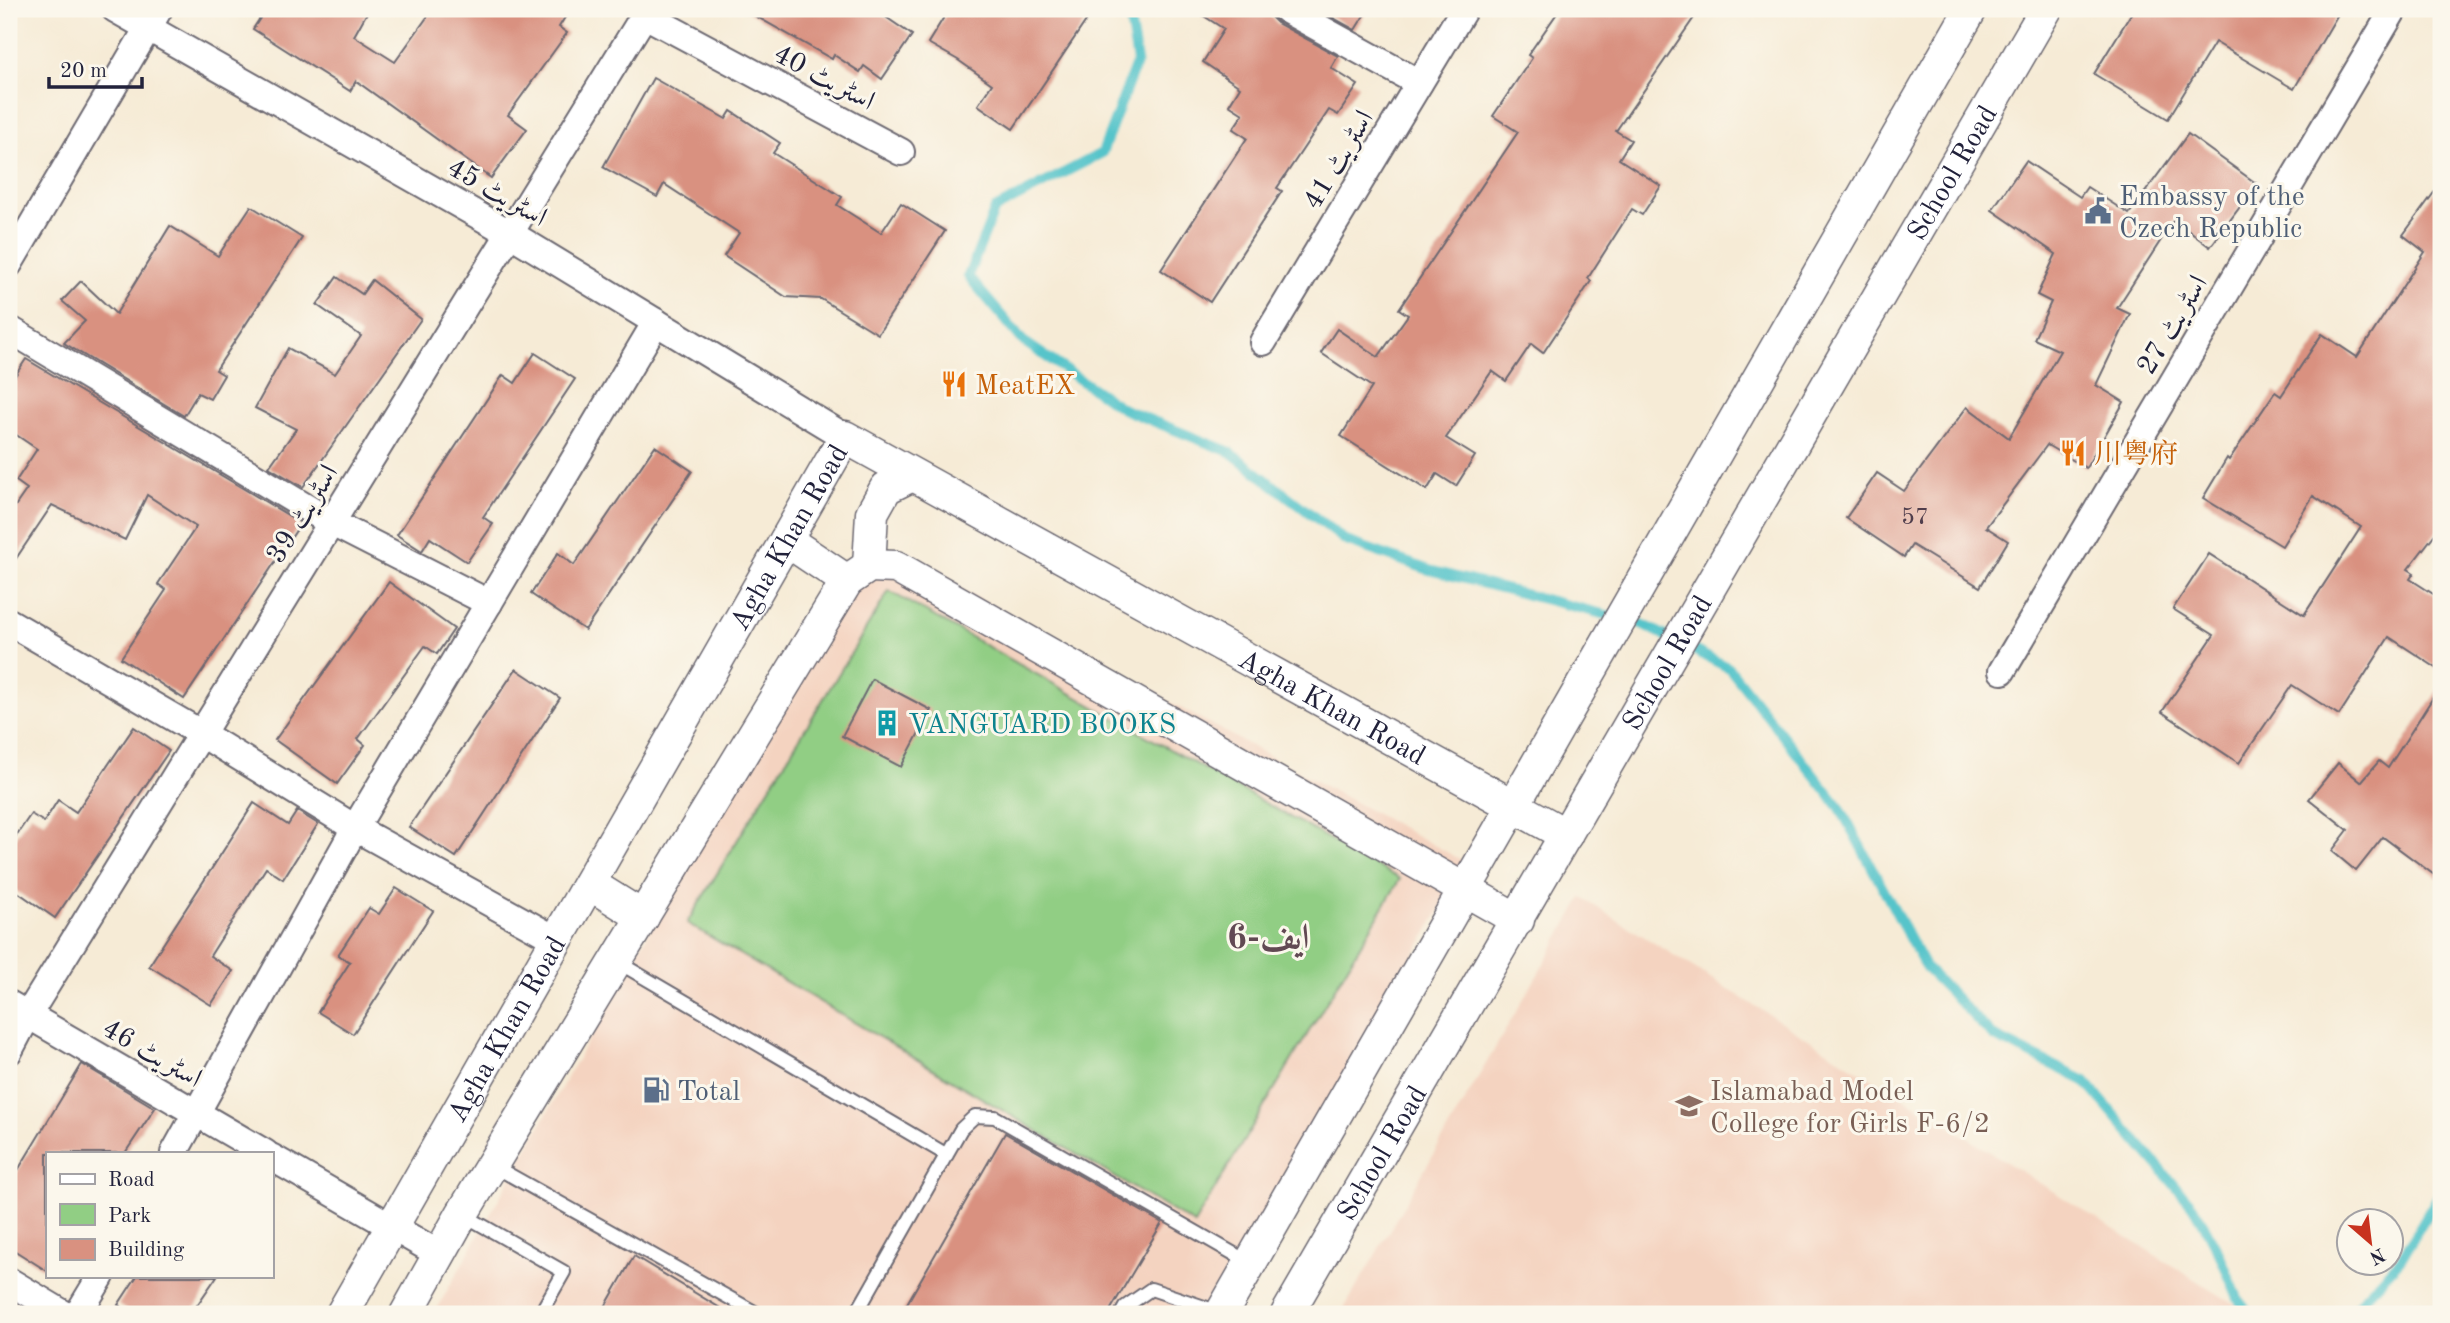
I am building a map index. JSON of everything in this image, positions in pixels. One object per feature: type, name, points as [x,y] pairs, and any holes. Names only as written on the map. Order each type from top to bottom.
[{"type":"street","name":"اسٹریٹ 45","points":[[115,9],[153,18],[845,437]]},
{"type":"street","points":[[1285,9],[1419,83]]},
{"type":"street","name":"اسٹریٹ 41","points":[[1263,342],[1464,9]]},
{"type":"street","points":[[1221,1313],[1971,9]]},
{"type":"street","name":"School Road","points":[[1287,1314],[2046,9]]},
{"type":"street","name":"اسٹریٹ 27","points":[[2002,671],[2394,9]]},
{"type":"street","name":"اسٹریٹ 40","points":[[647,12],[901,152]]},
{"type":"street","name":"اسٹریٹ 39","points":[[9,1051],[18,1010],[202,734],[647,12]]},
{"type":"street","points":[[9,264],[153,18]]},
{"type":"street","points":[[175,1152],[355,828],[656,322]]},
{"type":"street","points":[[9,329],[332,523],[489,603]]},
{"type":"street","name":"Agha Khan Road","points":[[342,1314],[845,437],[1566,835]]},
{"type":"street","points":[[858,574],[872,513],[886,488],[912,475]]},
{"type":"street","points":[[786,540],[858,574],[896,567],[1518,920]]},
{"type":"street","name":"Agha Khan Road","points":[[406,1314],[491,1165],[858,574]]},
{"type":"street","points":[[9,622],[202,734],[355,828],[557,940]]},
{"type":"street","points":[[590,884],[643,917]]},
{"type":"street","name":"اسٹریٹ 46","points":[[18,1010],[263,1152]]},
{"type":"street","points":[[273,1158],[439,1254]]},
{"type":"street","points":[[78,1314],[100,1278]]},
{"type":"street","points":[[9,1280],[64,1314]]},
{"type":"lane","points":[[616,961],[947,1155]]},
{"type":"lane","points":[[856,1314],[961,1129],[975,1116],[995,1117],[1250,1263]]},
{"type":"lane","points":[[491,1165],[758,1314]]},
{"type":"lane","points":[[462,1214],[564,1272],[540,1314]]},
{"type":"lane","points":[[1121,1314],[1125,1307],[1151,1289],[1221,1313]]},
{"type":"shaded area","points":[[870,540],[1467,863],[1207,1314],[434,1314]]},
{"type":"shaded area","name":"Islamabad Model College for Girls F-6/2","points":[[1582,898],[2250,1314],[1341,1314]]},
{"type":"green space","points":[[889,591],[1400,879],[1194,1224],[687,923]]},
{"type":"building","points":[[266,9],[369,9],[354,36],[395,62],[433,9],[570,9],[559,27],[567,33],[508,115],[527,129],[491,178],[356,81],[350,91],[253,29]]},
{"type":"building","points":[[743,9],[874,9],[912,35],[882,79],[864,66],[860,72],[834,55],[832,59]]},
{"type":"building","points":[[949,9],[1094,9],[1013,129],[978,105],[992,84],[928,43]]},
{"type":"building","points":[[1193,9],[1269,9],[1271,17],[1277,23],[1338,56],[1331,68],[1358,85],[1338,115],[1329,110],[1277,188],[1282,191],[1210,302],[1161,270],[1247,138],[1233,129],[1243,114],[1229,105],[1240,87],[1203,62],[1224,29]]},
{"type":"building","points":[[1317,9],[1368,9],[1355,30]]},
{"type":"building","points":[[1560,9],[1700,9],[1616,131],[1631,140],[1619,159],[1661,186],[1642,215],[1632,209],[1588,278],[1591,281],[1543,353],[1531,344],[1506,381],[1492,371],[1446,438],[1475,456],[1456,486],[1437,474],[1427,490],[1341,436],[1372,387],[1321,353],[1337,329],[1378,357],[1408,315],[1399,309],[1518,132],[1493,116],[1532,58],[1528,55]]},
{"type":"building","points":[[2134,9],[2341,9],[2294,89],[2215,42],[2168,119],[2094,74]]},
{"type":"building","points":[[653,78],[726,119],[731,111],[780,143],[773,153],[842,197],[837,205],[881,233],[901,203],[945,231],[878,334],[821,299],[786,297],[724,256],[739,233],[664,184],[657,197],[603,167]]},
{"type":"building","points":[[2188,134],[2257,184],[2210,247],[2174,220],[2117,308],[2130,314],[2096,385],[2124,402],[2086,468],[2047,445],[1986,527],[2008,541],[1980,587],[1912,545],[1904,557],[1846,518],[1877,473],[1904,491],[1967,407],[2009,438],[2060,351],[2034,339],[2051,302],[2037,295],[2056,254],[1992,210],[2026,161],[2080,197],[2087,187],[2129,214]]},
{"type":"building","points":[[2441,183],[2441,526],[2408,569],[2414,573],[2410,579],[2441,599],[2441,671],[2389,637],[2339,715],[2292,685],[2239,763],[2162,712],[2214,635],[2173,609],[2209,554],[2304,615],[2361,527],[2313,496],[2282,546],[2203,498],[2227,458],[2229,460],[2275,392],[2281,396],[2322,334],[2357,357],[2425,252],[2403,235]]},
{"type":"building","points":[[251,206],[302,238],[216,370],[224,375],[210,399],[198,393],[184,416],[64,343],[85,321],[62,301],[81,281],[116,314],[170,226],[218,256]]},
{"type":"building","points":[[337,277],[362,294],[372,280],[421,319],[303,487],[269,467],[296,429],[255,408],[288,348],[335,374],[361,336],[317,305]]},
{"type":"building","points":[[535,353],[575,379],[483,517],[493,524],[467,562],[430,538],[422,551],[397,535],[503,375],[515,383]]},
{"type":"building","points":[[26,359],[301,523],[184,699],[121,658],[166,590],[158,584],[196,527],[147,495],[125,540],[52,505],[9,569],[9,515],[27,489],[16,481],[37,449],[9,430],[9,385]]},
{"type":"building","points":[[655,446],[692,471],[585,630],[531,594],[558,553],[574,565]]},
{"type":"building","points":[[389,582],[454,629],[437,654],[425,646],[358,739],[365,745],[337,784],[275,740]]},
{"type":"building","points":[[516,669],[560,698],[456,857],[409,827]]},
{"type":"building","name":"VANGUARD BOOKS","points":[[872,679],[931,710],[901,767],[842,736]]},
{"type":"building","points":[[2441,685],[2441,880],[2383,837],[2356,871],[2332,851],[2348,830],[2309,799],[2338,763],[2361,782],[2379,761],[2388,768]]},
{"type":"building","points":[[134,727],[169,751],[55,918],[9,886],[9,846],[31,814],[44,822],[58,800],[76,812]]},
{"type":"building","points":[[254,803],[288,825],[297,811],[318,824],[283,879],[266,868],[210,956],[233,971],[211,1005],[149,966]]},
{"type":"building","points":[[396,888],[433,911],[353,1034],[318,1012],[350,962],[338,955],[369,908],[379,914]]},
{"type":"building","points":[[82,1064],[155,1108],[126,1152],[46,1152],[46,1270],[9,1247],[9,1185]]},
{"type":"building","points":[[1005,1133],[1162,1223],[1108,1314],[901,1314]]},
{"type":"building","points":[[634,1256],[730,1314],[601,1314]]},
{"type":"building","points":[[136,1278],[216,1278],[191,1314],[132,1314],[118,1305]]},
{"type":"waterway","points":[[1128,9],[1137,61],[1102,153],[995,209],[968,276],[1023,341],[1123,409],[1230,452],[1346,541],[1429,570],[1642,624],[1729,668],[1840,808],[1925,967],[1993,1036],[2085,1081],[2196,1210],[2220,1255],[2239,1301],[2250,1314]]},
{"type":"waterway","points":[[2349,1314],[2401,1259],[2441,1191]]},
{"type":"place","name":"Embassy of the Czech Republic","points":[[2098,211]]},
{"type":"place","name":"MeatEX","points":[[954,384]]},
{"type":"place","name":"川粤府","points":[[2073,453]]},
{"type":"place","name":"VANGUARD BOOKS","points":[[887,723]]},
{"type":"place","name":"Total","points":[[656,1090]]},
{"type":"place","name":"Islamabad Model College for Girls F-6/2","points":[[1689,1106]]},
{"type":"district","name":"ایف-6","points":[[1268,936]]}]
